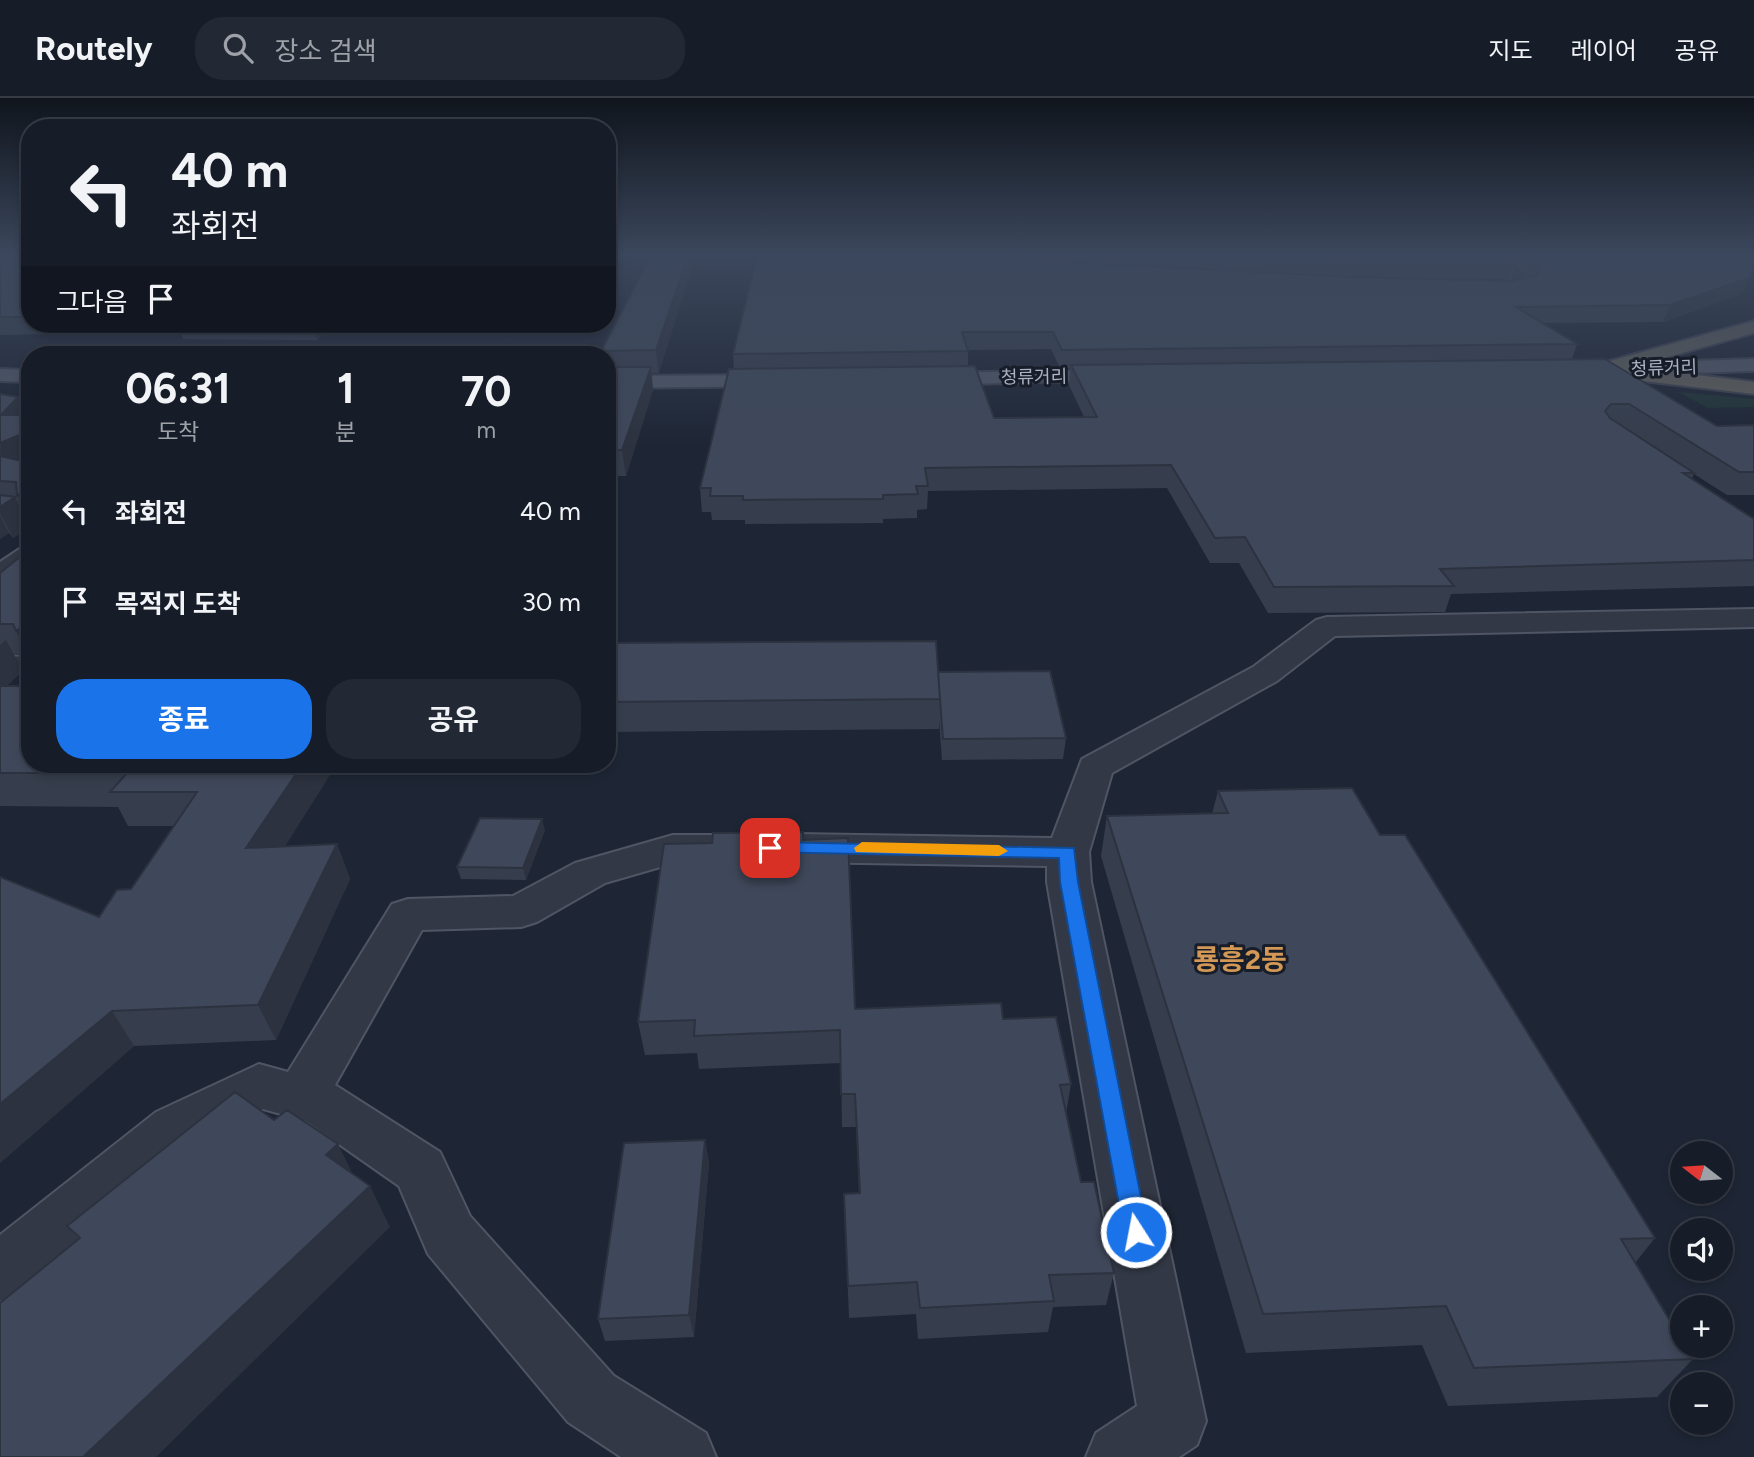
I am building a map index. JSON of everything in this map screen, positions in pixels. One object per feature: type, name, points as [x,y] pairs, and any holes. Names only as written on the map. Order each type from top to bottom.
[{"type":"highway","points":[[1599,370],[1754,327]]},
{"type":"highway","points":[[1599,370],[1754,388]]},
{"type":"main road","name":"청류거리","points":[[1571,370],[1754,365]]},
{"type":"main road","points":[[0,375],[21,376]]},
{"type":"main road","name":"청류거리","points":[[904,379],[1140,376]]},
{"type":"main road","points":[[616,382],[793,380]]},
{"type":"street","points":[[1120,1457],[1172,1420],[1069,882],[1068,852],[1095,767],[1265,674],[1327,626],[1754,618]]},
{"type":"street","points":[[300,1098],[408,915],[521,911],[590,873],[673,849],[1068,852]]},
{"type":"street","points":[[0,1272],[175,1128],[259,1086],[322,1103],[420,1169],[449,1235],[591,1399],[682,1457]]},
{"type":"lane","points":[[0,515],[21,518]]},
{"type":"lane","points":[[0,571],[21,554]]},
{"type":"lane","points":[[0,662],[21,663]]},
{"type":"shaded area","points":[[1678,392],[1754,399],[1754,407],[1708,408]]},
{"type":"building","points":[[618,319],[666,319],[656,350],[616,351],[616,346],[604,346],[611,333],[616,333]]},
{"type":"building","points":[[741,319],[1536,319],[1577,344],[1062,350],[1053,332],[962,332],[968,351],[733,354]]},
{"type":"building","points":[[1605,359],[1717,426],[1754,425],[1754,472],[1739,472],[1629,404],[1611,404],[1605,411],[1610,418],[1694,473],[1683,473],[1754,519],[1754,560],[1440,569],[1454,586],[1274,587],[1245,537],[1215,538],[1171,465],[925,468],[928,486],[916,486],[918,494],[883,495],[883,499],[743,500],[743,496],[710,496],[711,488],[700,488],[729,369],[975,366],[994,418],[1097,417],[1071,365]]},
{"type":"building","points":[[616,367],[651,367],[622,450],[616,450]]},
{"type":"building","points":[[0,394],[18,397],[1,415],[21,415],[21,493],[17,495],[16,482],[0,481],[0,456],[18,460],[19,435],[0,443]]},
{"type":"building","points":[[0,495],[15,497],[0,507]]},
{"type":"building","points":[[21,556],[21,627],[16,631],[13,624],[0,624],[0,573]]},
{"type":"building","points":[[936,641],[940,699],[616,702],[616,643]]},
{"type":"building","points":[[1050,671],[1066,738],[943,739],[938,672]]},
{"type":"building","points":[[0,686],[21,686],[21,773],[0,773]]},
{"type":"building","points":[[127,773],[297,773],[246,848],[337,844],[258,1005],[112,1011],[0,1104],[0,877],[99,917],[117,890],[131,889],[197,792],[110,792]]},
{"type":"building","points":[[1352,788],[1380,835],[1405,835],[1655,1238],[1621,1239],[1670,1321],[1670,1358],[1693,1359],[1474,1368],[1446,1306],[1263,1314],[1107,816],[1228,813],[1218,791]]},
{"type":"building","points":[[480,818],[542,819],[523,868],[457,867]]},
{"type":"building","points":[[803,832],[803,840],[848,838],[855,1009],[1001,1003],[1003,1019],[1056,1017],[1071,1084],[1060,1085],[1081,1182],[1094,1182],[1114,1273],[1049,1275],[1054,1301],[920,1308],[917,1282],[848,1286],[844,1194],[860,1193],[855,1094],[841,1094],[840,1030],[694,1036],[695,1020],[638,1022],[664,844],[712,843],[713,833]]},
{"type":"building","points":[[235,1092],[274,1120],[287,1110],[338,1144],[326,1155],[370,1186],[83,1457],[0,1457],[0,1303],[80,1238],[67,1226]]},
{"type":"building","points":[[705,1140],[689,1315],[598,1319],[624,1143]]},
{"type":"slow traffic","points":[[862,848],[999,851]]},
{"type":"district","name":"룡흥2동","points":[[1240,959]]},
{"type":"route","points":[[770,848],[1068,852],[1069,882],[1136,1232]]}]
